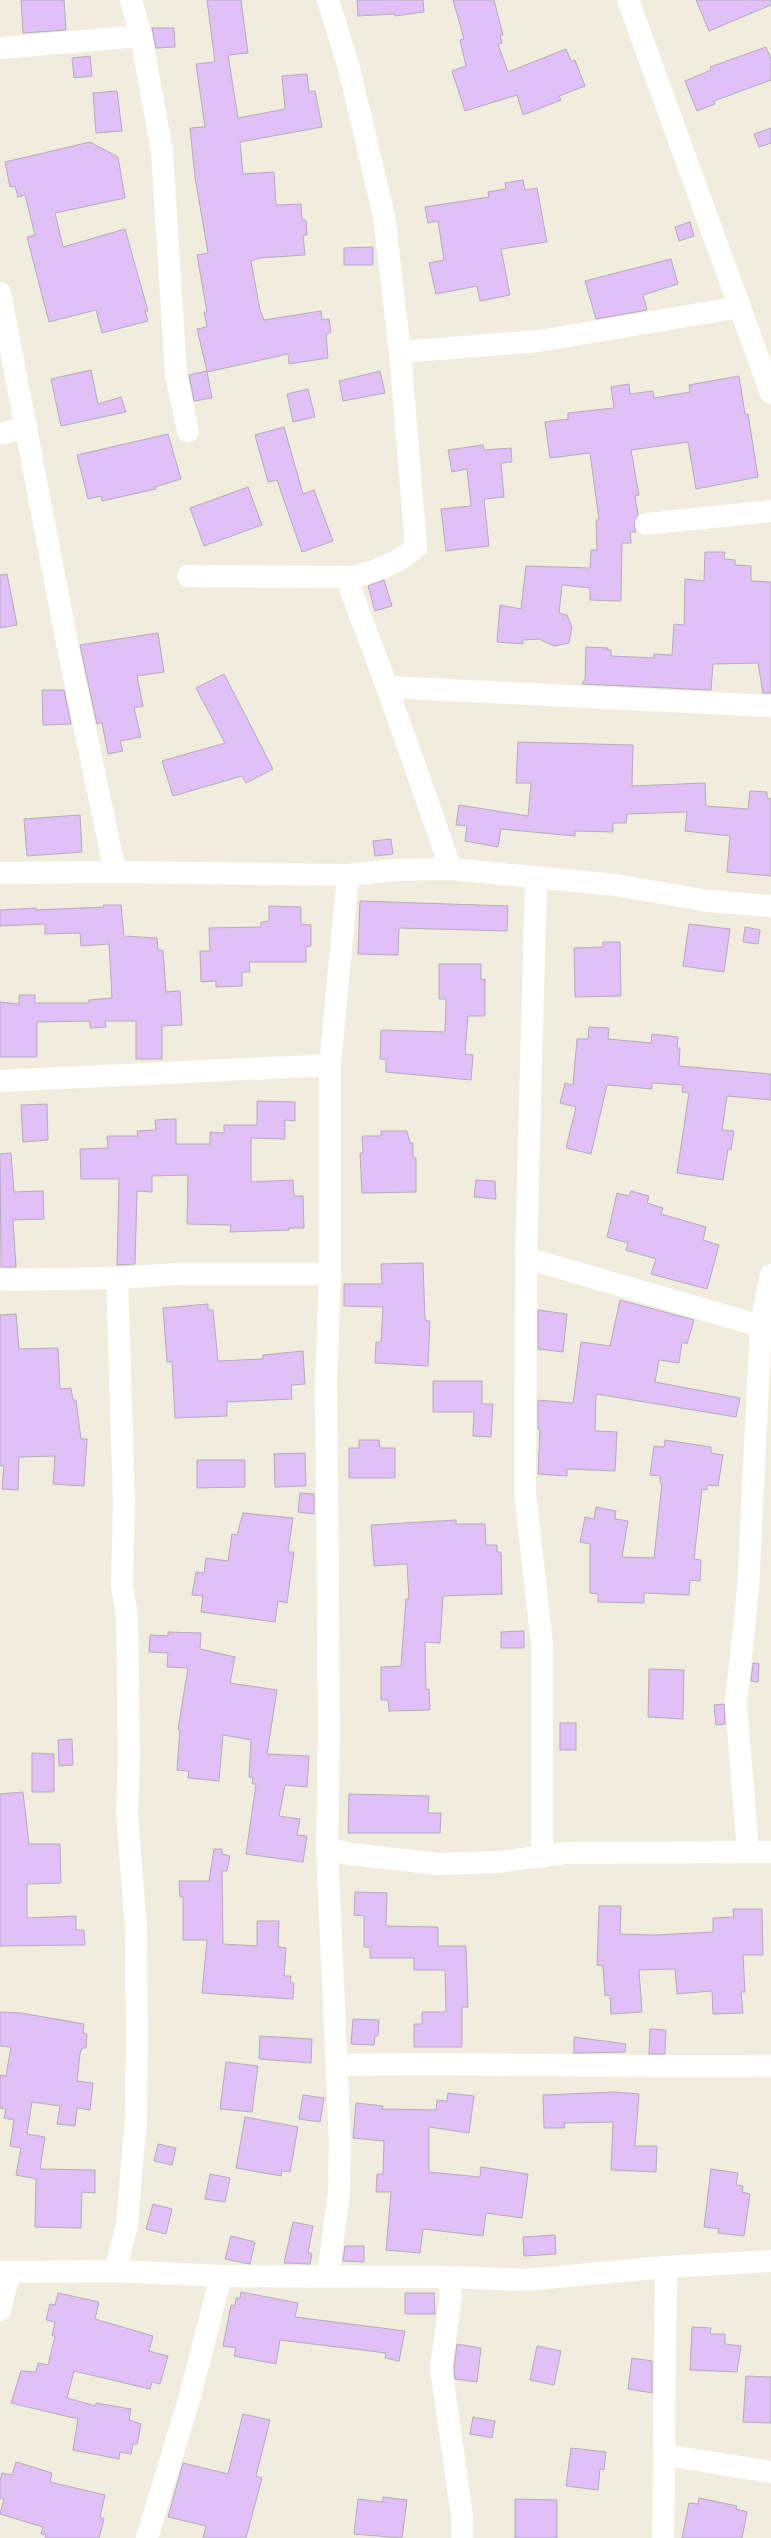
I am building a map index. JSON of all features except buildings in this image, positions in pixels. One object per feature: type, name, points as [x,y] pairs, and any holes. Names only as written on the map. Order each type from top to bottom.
[{"type":"street","points":[[131,0],[142,36],[162,151],[176,376],[188,431]]},
{"type":"street","points":[[188,576],[352,577],[377,570],[404,558],[416,547],[400,352],[384,216],[348,68],[328,0]]},
{"type":"street","points":[[628,0],[771,393]]},
{"type":"street","points":[[0,48],[142,36]]},
{"type":"street","points":[[0,293],[27,427],[68,648],[114,872]]},
{"type":"street","points":[[400,352],[539,340],[740,307]]},
{"type":"street","points":[[0,434],[27,427]]},
{"type":"street","points":[[646,524],[771,511]]},
{"type":"street","points":[[352,577],[350,588],[387,687],[451,869]]},
{"type":"street","points":[[387,687],[771,706]]},
{"type":"street","points":[[0,873],[114,872],[348,875],[394,870],[451,869],[616,885],[708,901],[771,906]]},
{"type":"street","points":[[328,2276],[339,2194],[338,2065],[327,1848],[329,1730],[326,1382],[330,1274],[330,1065],[348,875]]},
{"type":"street","points":[[536,878],[526,1258],[525,1492],[542,1644],[542,1857]]},
{"type":"street","points":[[0,1081],[330,1065]]},
{"type":"street","points":[[526,1258],[766,1327]]},
{"type":"street","points":[[0,1280],[117,1278],[178,1274],[330,1274]]},
{"type":"street","points":[[748,1852],[736,1703],[748,1589],[771,1275]]},
{"type":"street","points":[[115,2271],[127,2224],[136,2117],[137,2039],[136,1930],[127,1812],[129,1759],[127,1616],[122,1586],[124,1502],[117,1278]]},
{"type":"street","points":[[327,1848],[350,1854],[438,1864],[499,1862],[565,1853],[771,1852]]},
{"type":"street","points":[[338,2065],[446,2063],[672,2068],[771,2066]]},
{"type":"street","points":[[0,2310],[5,2272],[115,2271],[221,2276],[448,2277],[525,2280],[666,2267],[771,2261]]},
{"type":"street","points":[[663,2538],[666,2267]]},
{"type":"street","points":[[147,2538],[190,2396],[221,2276]]},
{"type":"street","points":[[448,2277],[451,2296],[441,2368],[462,2516],[462,2538]]},
{"type":"street","points":[[665,2455],[771,2472]]}]
